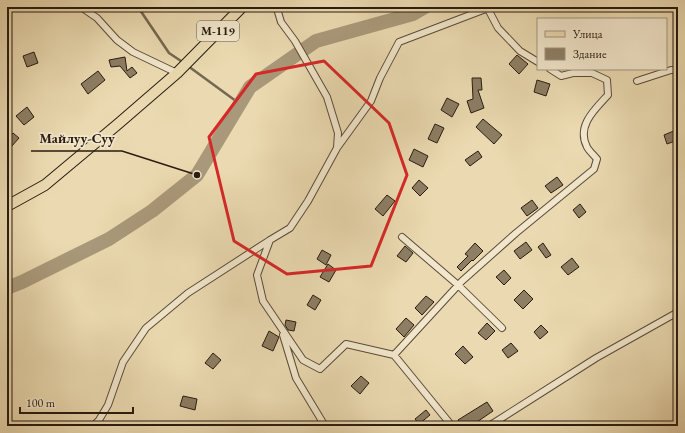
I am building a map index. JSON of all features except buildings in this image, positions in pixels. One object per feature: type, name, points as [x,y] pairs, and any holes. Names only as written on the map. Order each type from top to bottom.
[{"type":"main road","name":"М-119","points":[[7,206],[45,185],[179,71],[242,7]]},
{"type":"street","points":[[81,7],[97,18],[117,40],[133,52],[179,71]]},
{"type":"street","points":[[280,7],[278,12],[281,22],[295,41],[327,97],[338,133],[337,148]]},
{"type":"street","points":[[92,426],[101,423],[123,362],[146,328],[188,293],[290,228],[308,201],[337,148],[371,101],[380,78],[399,42],[489,8],[498,28],[520,51],[537,61]]},
{"type":"street","points":[[394,355],[458,284],[516,233],[594,169],[598,159],[587,147],[583,132],[588,117],[608,95],[607,80],[592,73],[573,73],[561,76],[552,70]]},
{"type":"street","points":[[636,81],[671,70],[678,70]]},
{"type":"street","points":[[402,236],[458,284],[502,328]]},
{"type":"street","points":[[270,240],[257,275],[263,301],[303,360],[320,369],[346,344],[394,355],[452,426]]},
{"type":"street","points":[[489,426],[596,358],[678,312]]},
{"type":"street","points":[[281,329],[296,378],[325,426]]},
{"type":"highlighted area","points":[[324,61],[389,123],[407,175],[371,266],[287,274],[234,241],[209,137],[256,74]]},
{"type":"waterway","points":[[138,7],[169,53],[184,63]]},
{"type":"waterway","points":[[7,288],[109,239],[152,211],[197,175],[250,87],[316,41],[413,14],[425,7]]},
{"type":"waterway","points":[[188,66],[240,104]]},
{"type":"place","name":"Майлуу-Суу","points":[[197,175]]}]
